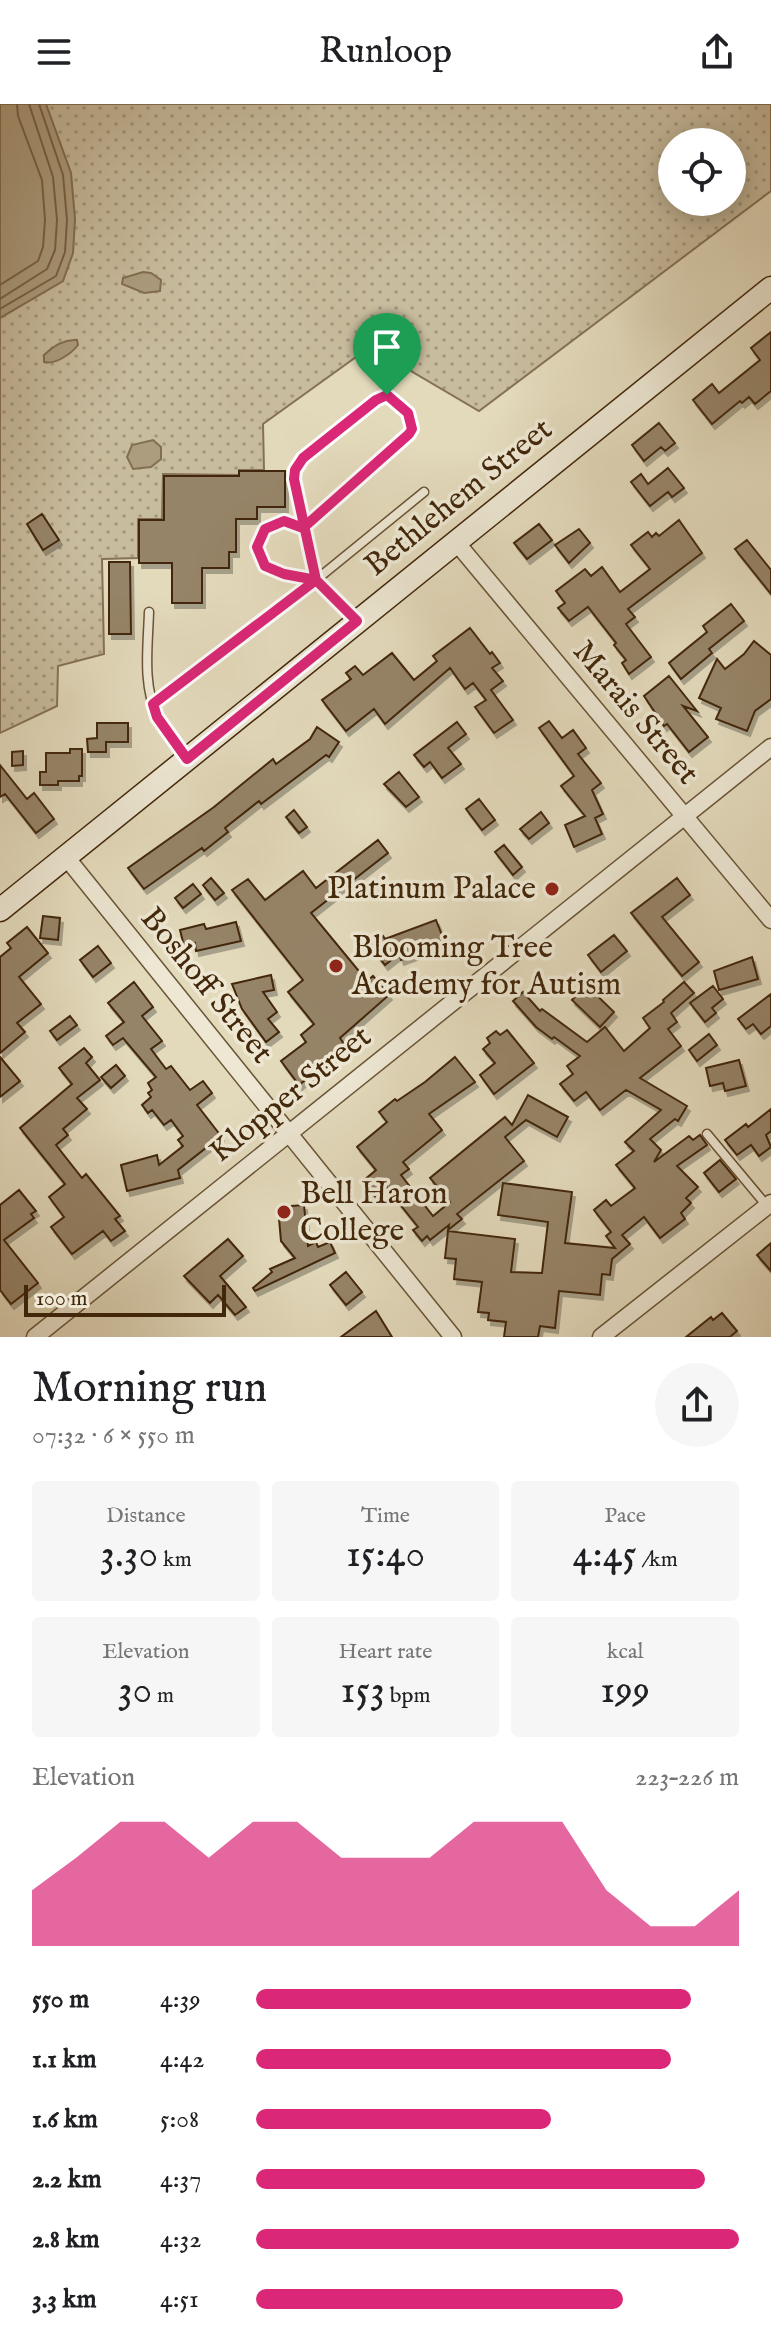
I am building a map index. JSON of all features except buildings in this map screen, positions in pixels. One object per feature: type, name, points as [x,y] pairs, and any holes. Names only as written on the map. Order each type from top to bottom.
[{"type":"main road","name":"Bethlehem Street","points":[[0,910],[771,288]]},
{"type":"street","name":"Marais Street","points":[[456,542],[771,920]]},
{"type":"street","name":"Klopper Street","points":[[35,1337],[771,747]]},
{"type":"street","name":"Boshoff Street","points":[[66,857],[453,1337]]},
{"type":"street","points":[[601,1337],[769,1204]]},
{"type":"lane","points":[[303,528],[411,431],[410,416],[391,397],[376,400],[303,458],[295,470],[303,528],[316,580]]},
{"type":"lane","points":[[153,704],[316,580],[424,492]]},
{"type":"lane","points":[[303,528],[284,521],[265,529],[257,547],[265,566],[284,574],[316,580],[357,621]]},
{"type":"lane","points":[[149,612],[147,669],[153,704],[157,717],[187,759]]},
{"type":"lane","points":[[707,1134],[769,1204]]},
{"type":"shaded area","points":[[0,104],[771,104],[771,191],[746,210],[746,128],[658,128],[658,216],[738,216],[479,411],[370,347],[263,424],[264,470],[239,470],[239,475],[163,474],[162,519],[138,519],[138,558],[102,559],[104,654],[58,666],[57,706],[0,733]]},
{"type":"water","points":[[0,104],[46,104],[71,173],[75,219],[73,253],[63,281],[0,318]]},
{"type":"water","points":[[143,272],[161,280],[160,291],[144,293],[122,284],[123,278]]},
{"type":"water","points":[[77,340],[78,345],[67,355],[53,362],[44,362],[44,355],[55,346]]},
{"type":"water","points":[[153,440],[161,447],[161,459],[151,467],[133,469],[127,457],[132,445]]},
{"type":"place","name":"Platinum Palace","points":[[552,889]]},
{"type":"place","name":"Blooming Tree Academy for Autism","points":[[336,966]]},
{"type":"place","name":"Bell Haron College","points":[[284,1212]]},
{"type":"route","points":[[387,395],[376,400],[303,458],[295,470],[297,497],[303,528],[310,547],[316,580],[153,704],[157,717],[187,759],[357,621],[316,580],[284,574],[265,566],[257,547],[265,529],[284,521],[303,528],[409,434],[412,429],[410,416],[387,395]]}]
